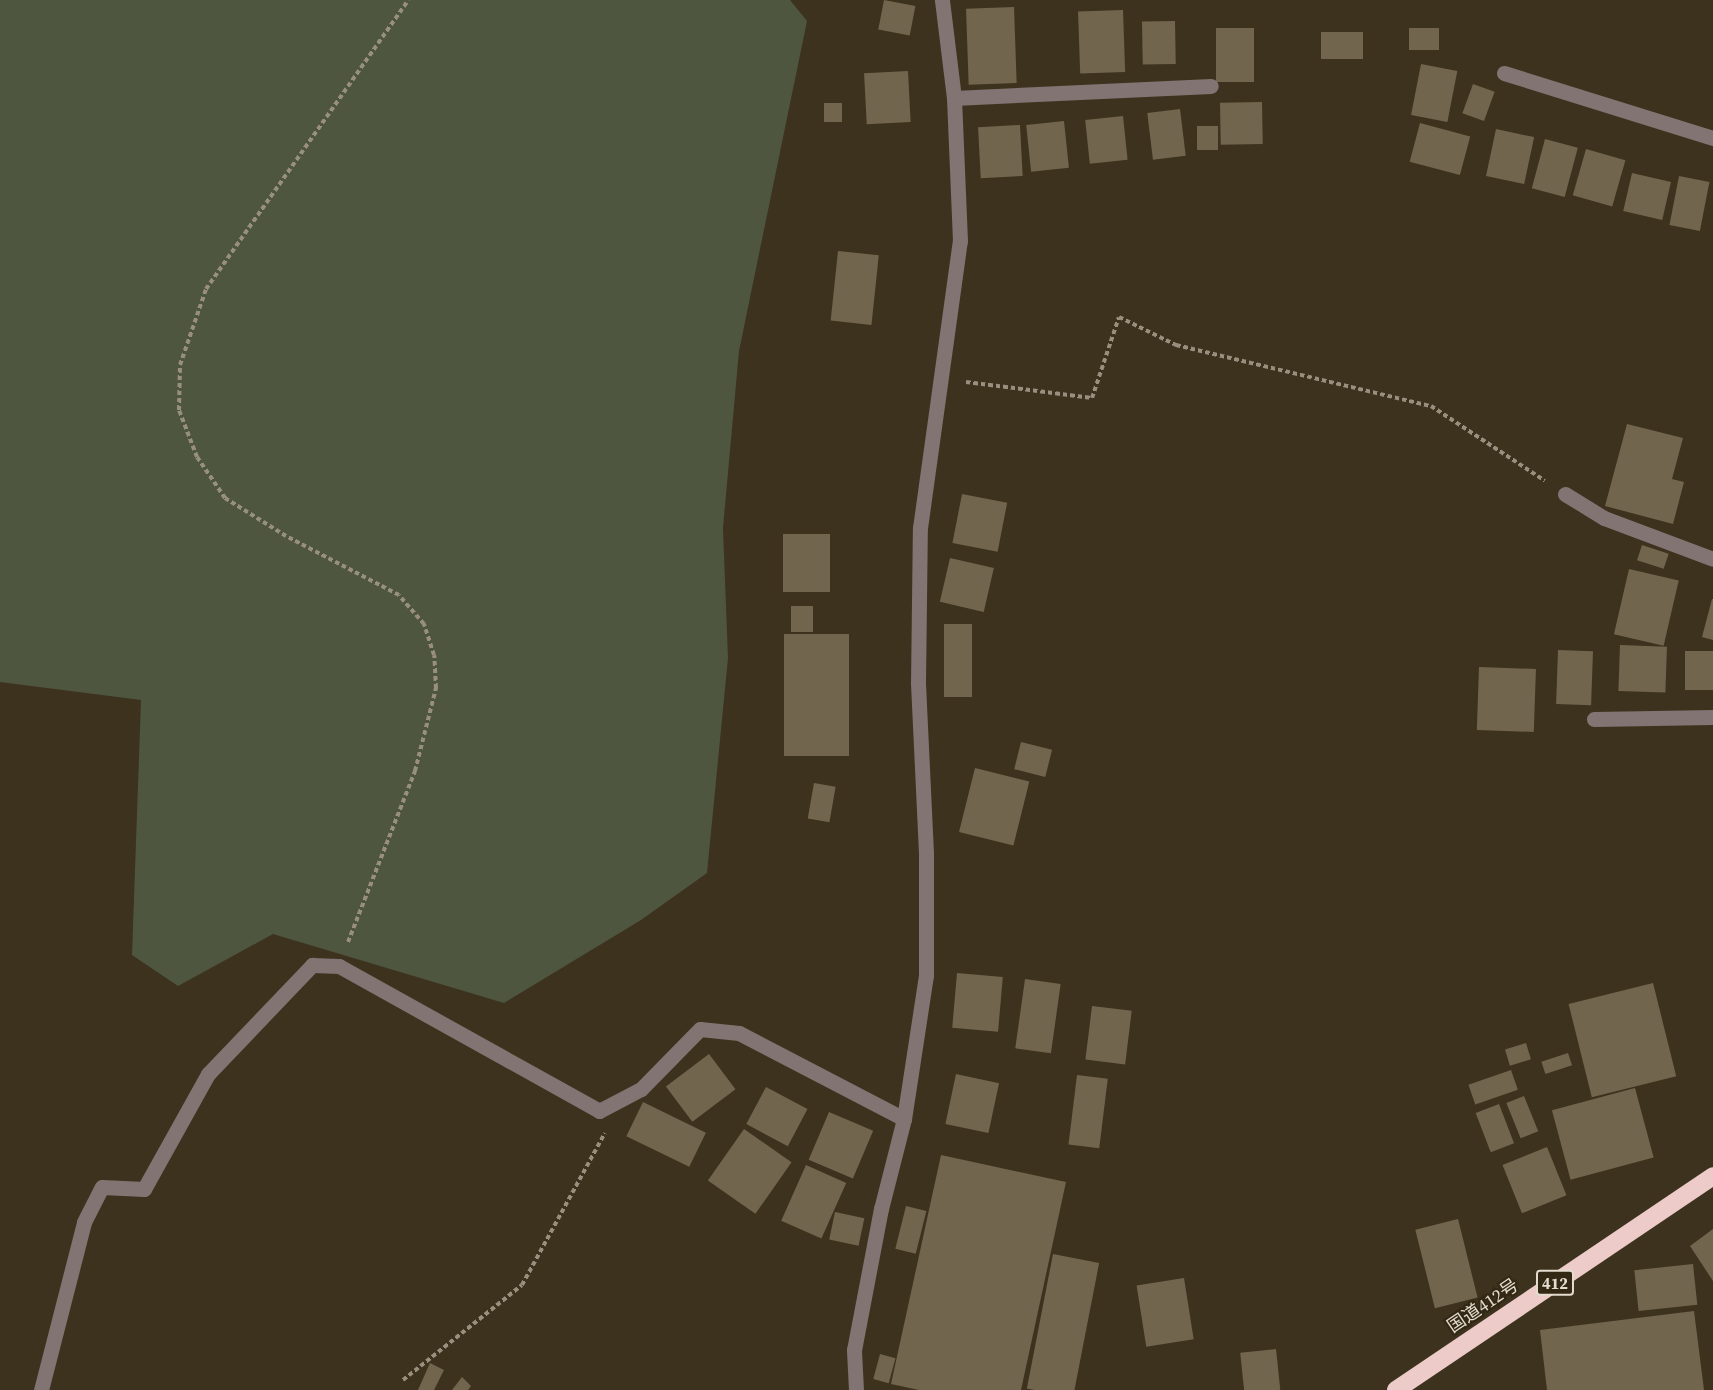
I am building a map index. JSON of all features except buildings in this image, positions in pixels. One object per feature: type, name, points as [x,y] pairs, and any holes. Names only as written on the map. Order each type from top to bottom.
[{"type":"highway","name":"国道412号","points":[[1396,1390],[1713,1176]]},
{"type":"street","points":[[856,1390],[854,1350],[881,1209],[904,1119],[926,975],[926,853],[918,683],[920,528],[938,379],[960,241],[954,98],[942,0]]},
{"type":"street","points":[[1504,73],[1713,138]]},
{"type":"street","points":[[954,98],[1211,86]]},
{"type":"street","points":[[1565,494],[1604,518],[1713,559]]},
{"type":"street","points":[[1594,719],[1713,717]]},
{"type":"street","points":[[41,1390],[84,1222],[102,1187],[144,1189],[208,1074],[312,965],[339,966],[599,1111],[641,1089],[700,1029],[739,1033],[904,1119]]},
{"type":"path","points":[[339,966],[415,771],[436,688],[434,655],[424,624],[399,595],[286,536],[225,498],[198,457],[179,410],[180,365],[206,289],[408,0]]},
{"type":"path","points":[[938,379],[1092,398],[1119,317],[1176,345],[1431,406],[1565,494]]},
{"type":"path","points":[[403,1380],[522,1285],[604,1140],[610,1105]]},
{"type":"green space","points":[[0,0],[790,0],[807,21],[739,351],[723,528],[728,658],[707,873],[641,920],[504,1003],[273,934],[178,986],[132,955],[141,700],[0,682]]}]
